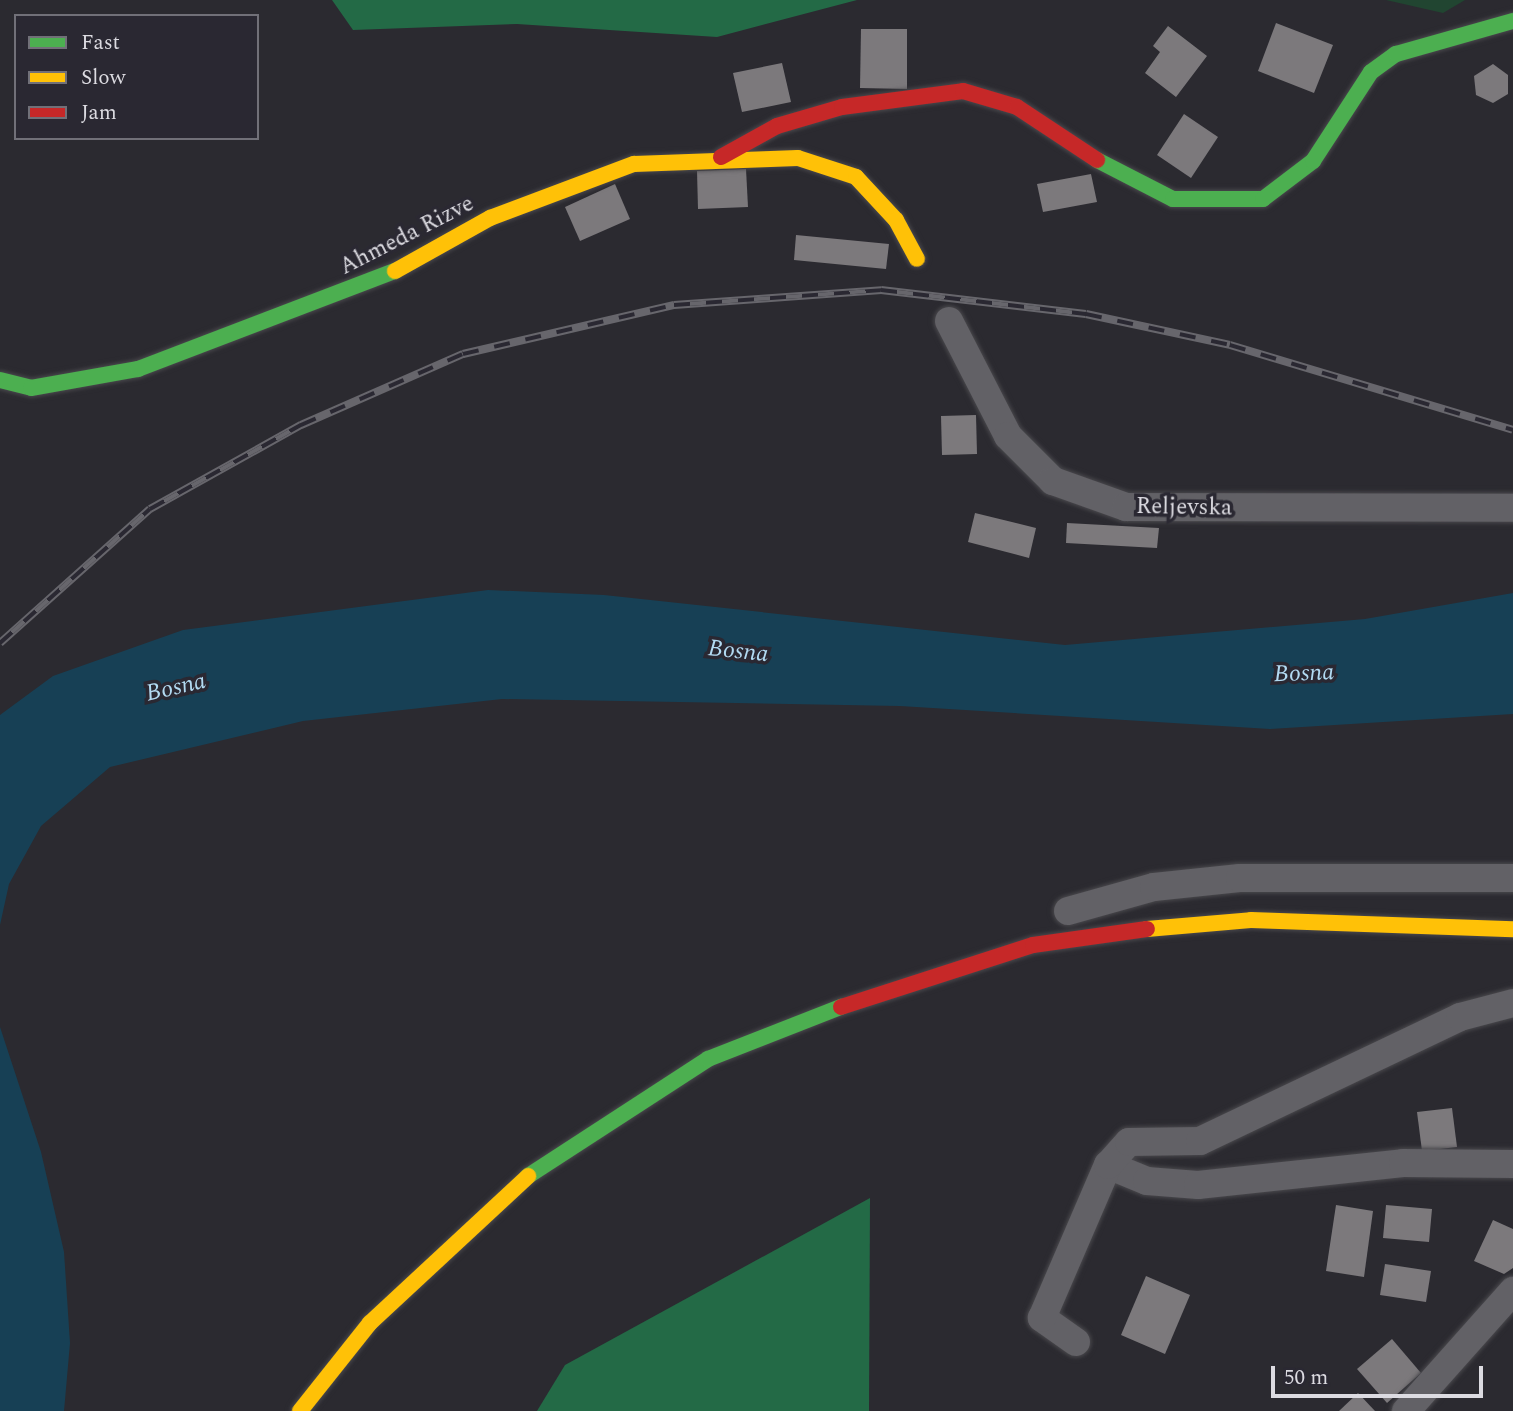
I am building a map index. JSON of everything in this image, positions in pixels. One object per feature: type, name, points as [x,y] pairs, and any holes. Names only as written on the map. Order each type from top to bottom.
[{"type":"street","points":[[713,161],[777,126],[842,107],[963,91],[1017,107],[1114,171],[1173,199],[1262,199],[1312,161],[1371,72],[1396,54],[1513,21]]},
{"type":"street","name":"Ahmeda Rizve","points":[[0,380],[31,388],[138,369],[378,281],[490,218],[634,164],[798,158],[856,177],[896,220],[917,259]]},
{"type":"street","name":"Reljevska","points":[[949,321],[1008,436],[1053,481],[1126,507],[1513,508]]},
{"type":"street","points":[[1068,911],[1154,887],[1240,878],[1513,878]]},
{"type":"street","points":[[300,1411],[370,1323],[548,1157],[708,1059],[804,1020],[1033,945],[1142,929],[1251,920],[1513,929]]},
{"type":"street","points":[[1076,1342],[1042,1318],[1108,1165],[1129,1142],[1200,1141],[1460,1017],[1513,1003]]},
{"type":"street","points":[[1108,1165],[1147,1181],[1198,1185],[1403,1163],[1513,1164]]},
{"type":"street","points":[[1406,1411],[1513,1291]]},
{"type":"green space","points":[[332,0],[857,0],[717,37],[517,24],[353,30]]},
{"type":"green space","points":[[1386,0],[1465,0],[1443,13]]},
{"type":"green space","points":[[870,1198],[869,1411],[537,1411],[565,1365]]},
{"type":"water","name":"Bosna","points":[[488,590],[604,595],[1065,645],[1365,619],[1513,593],[1513,714],[1270,729],[900,706],[502,699],[303,721],[110,767],[41,826],[9,884],[0,925],[0,715],[53,676],[183,630]]},
{"type":"water","points":[[0,1027],[41,1152],[64,1252],[70,1343],[64,1411],[0,1411]]},
{"type":"building","points":[[1276,23],[1333,45],[1314,93],[1258,71]]},
{"type":"building","points":[[1168,26],[1207,56],[1176,97],[1145,73],[1160,52],[1153,46]]},
{"type":"building","points":[[861,29],[907,29],[907,89],[860,88]]},
{"type":"building","points":[[782,63],[791,102],[742,112],[733,73]]},
{"type":"building","points":[[1493,64],[1508,75],[1508,94],[1493,103],[1476,95],[1474,76]]},
{"type":"building","points":[[1184,114],[1218,137],[1191,178],[1157,155]]},
{"type":"building","points":[[746,169],[748,207],[698,209],[697,171]]},
{"type":"building","points":[[1091,174],[1097,202],[1043,212],[1037,184]]},
{"type":"building","points":[[615,184],[630,219],[580,241],[565,207]]},
{"type":"building","points":[[796,235],[889,244],[886,269],[794,260]]},
{"type":"building","points":[[976,415],[977,454],[942,455],[941,416]]},
{"type":"building","points":[[975,513],[1036,528],[1029,558],[968,542]]},
{"type":"building","points":[[1067,523],[1159,528],[1157,548],[1066,543]]},
{"type":"building","points":[[1452,1108],[1457,1147],[1422,1151],[1417,1112]]},
{"type":"building","points":[[1336,1205],[1373,1211],[1364,1277],[1326,1271]]},
{"type":"building","points":[[1386,1205],[1432,1209],[1429,1242],[1383,1238]]},
{"type":"building","points":[[1493,1220],[1513,1229],[1513,1268],[1504,1274],[1474,1261]]},
{"type":"building","points":[[1385,1264],[1431,1271],[1426,1302],[1380,1295]]},
{"type":"building","points":[[1146,1276],[1190,1295],[1165,1354],[1121,1335]]},
{"type":"building","points":[[1392,1339],[1421,1373],[1387,1403],[1357,1369]]},
{"type":"building","points":[[1358,1393],[1375,1411],[1339,1411]]},
{"type":"railway","points":[[0,643],[150,509],[301,425],[463,354],[674,305],[881,290],[1086,314],[1230,345],[1513,430]]},
{"type":"traffic: fast","points":[[1097,160],[1173,199],[1263,199],[1313,161],[1371,72],[1396,54],[1513,21]]},
{"type":"traffic: fast","points":[[0,380],[31,388],[138,369],[395,271]]},
{"type":"traffic: fast","points":[[528,1176],[708,1059],[841,1007]]},
{"type":"traffic: slow","points":[[395,271],[490,218],[634,164],[798,158],[856,177],[896,220],[917,259]]},
{"type":"traffic: slow","points":[[1147,929],[1251,920],[1513,929]]},
{"type":"traffic: slow","points":[[300,1411],[370,1323],[528,1176]]},
{"type":"traffic: jam","points":[[721,157],[777,126],[842,107],[963,91],[1017,107],[1097,160]]},
{"type":"traffic: jam","points":[[841,1007],[1033,945],[1147,929]]}]
